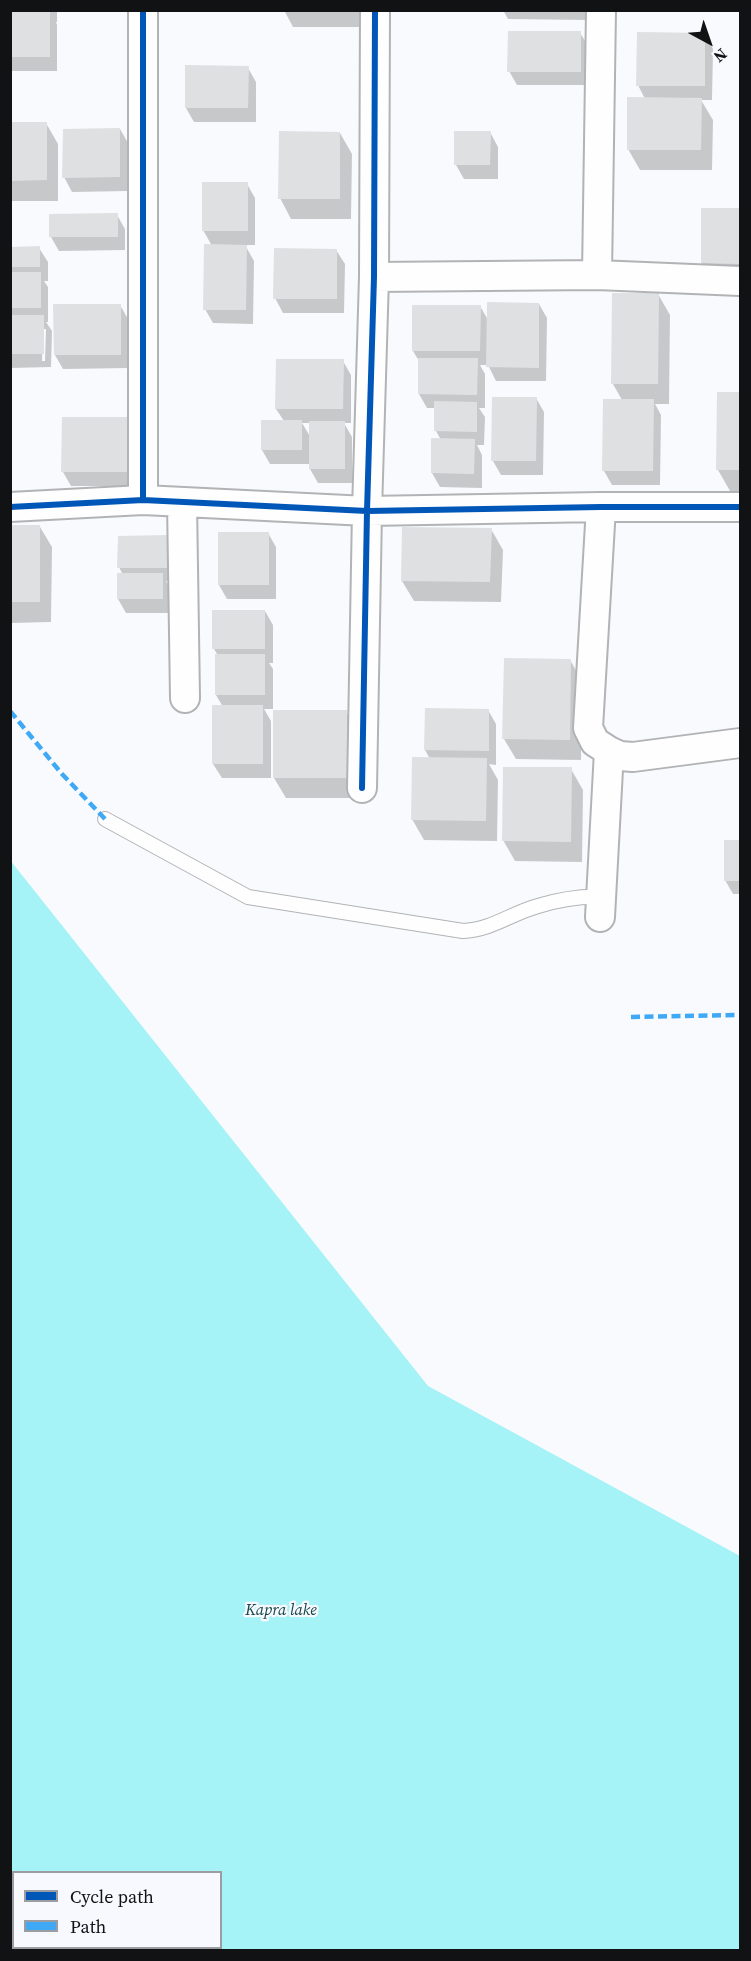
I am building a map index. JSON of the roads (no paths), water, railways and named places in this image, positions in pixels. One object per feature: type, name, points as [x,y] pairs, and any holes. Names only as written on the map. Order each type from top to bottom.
[{"type":"street","points":[[143,10],[143,500]]},
{"type":"street","points":[[362,788],[374,277],[375,10]]},
{"type":"street","points":[[597,275],[601,10]]},
{"type":"street","points":[[374,277],[597,275],[741,281]]},
{"type":"street","points":[[10,507],[143,500],[367,510],[741,507]]},
{"type":"street","points":[[182,502],[185,698]]},
{"type":"street","points":[[601,507],[588,728],[596,742],[620,756],[633,757],[741,743]]},
{"type":"street","points":[[601,907],[609,751]]},
{"type":"lane","points":[[105,819],[248,897],[463,931],[478,930],[536,906],[585,896],[601,907]]},
{"type":"water","name":"Kapra lake","points":[[10,860],[428,1386],[740,1556],[740,1950],[11,1950]]}]
